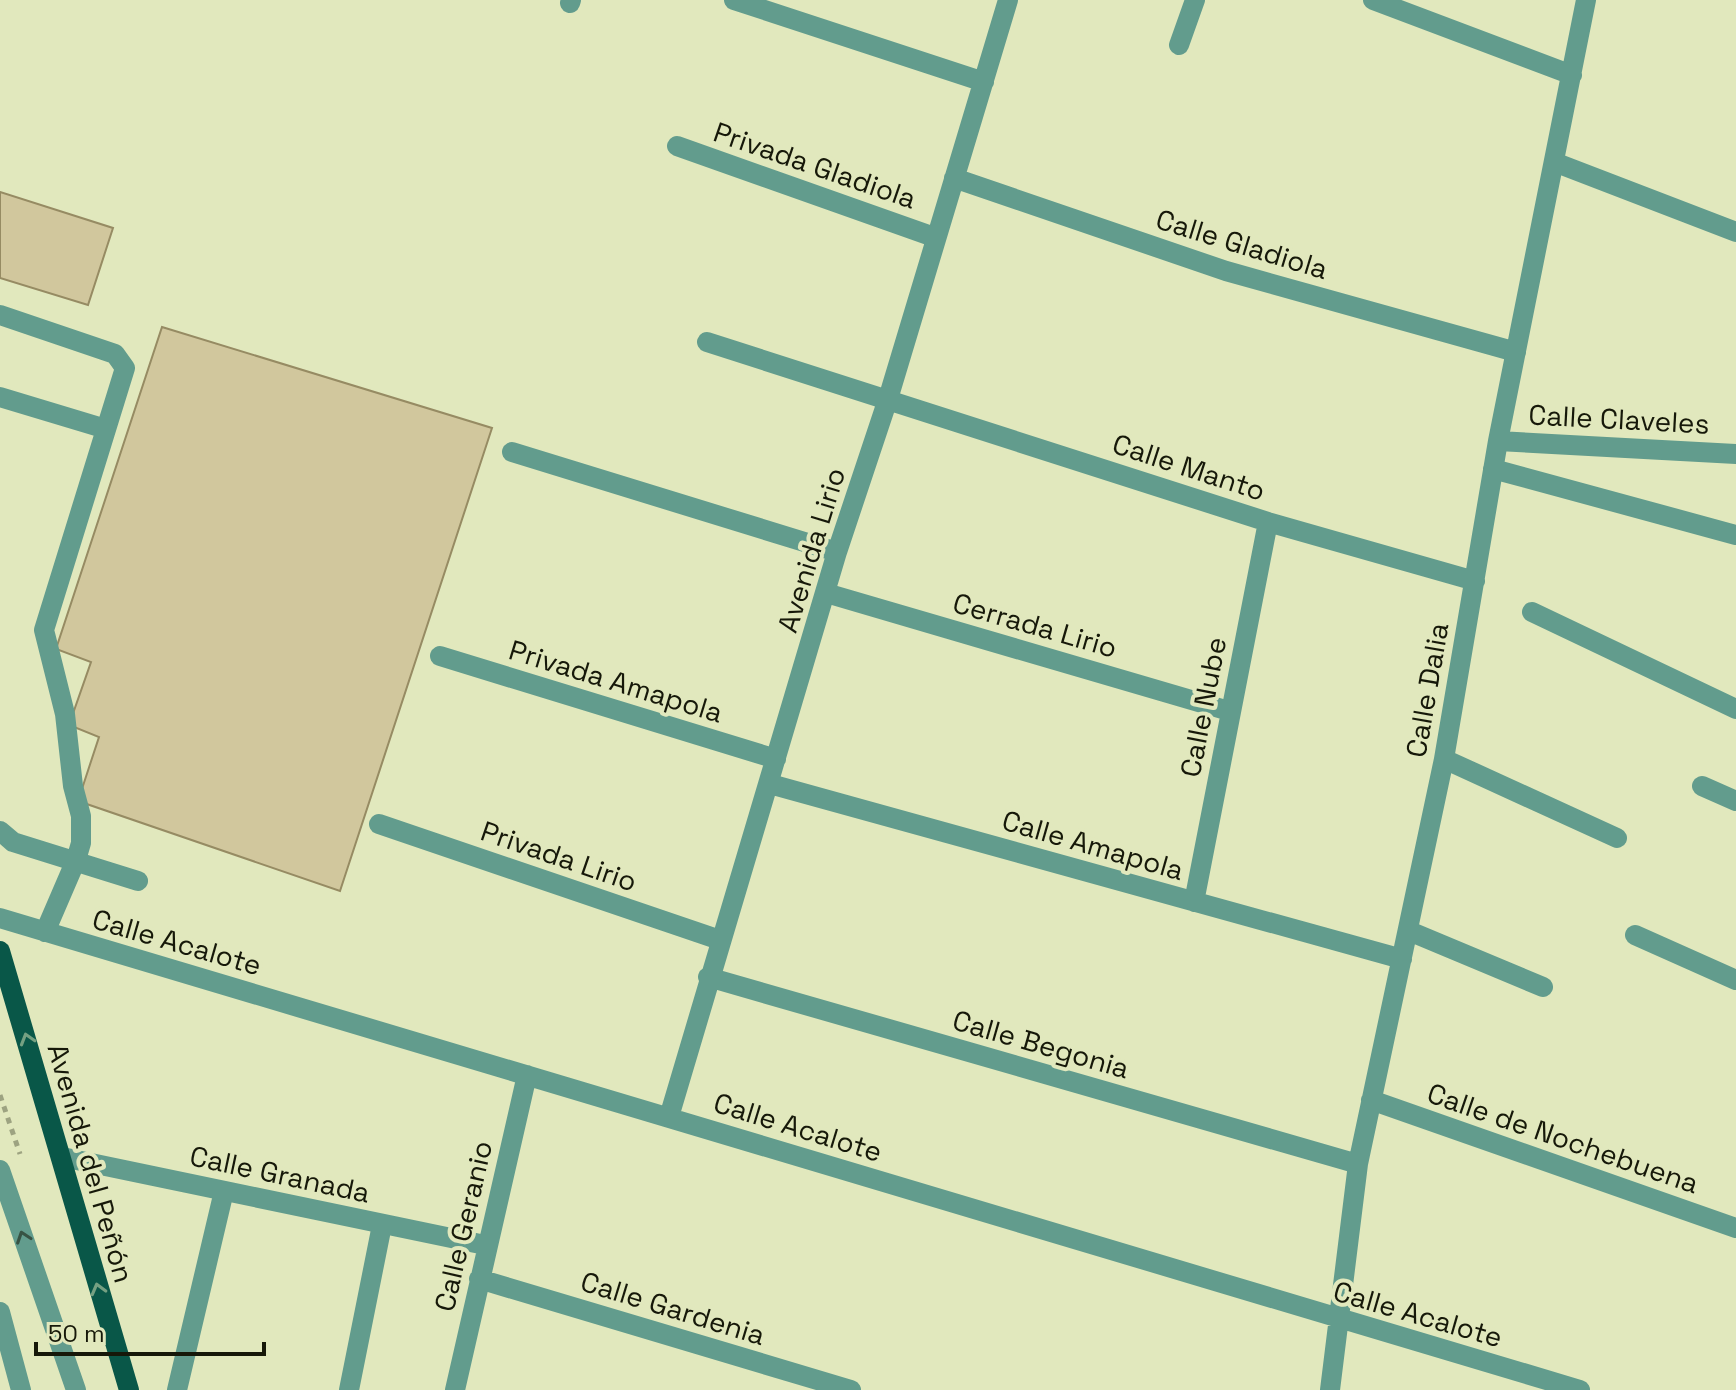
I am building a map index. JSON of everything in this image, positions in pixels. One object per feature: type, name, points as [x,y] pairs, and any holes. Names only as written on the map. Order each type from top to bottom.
[{"type":"main road","name":"Avenida del Peñón","points":[[0,951],[129,1390]]},
{"type":"street","points":[[734,0],[984,82]]},
{"type":"street","name":"Avenida Lirio","points":[[669,1117],[708,977],[770,784],[837,552],[888,399],[934,237],[1008,0]]},
{"type":"street","points":[[1179,45],[1195,0]]},
{"type":"street","points":[[1373,0],[1572,75]]},
{"type":"street","name":"Calle Dalia","points":[[1330,1390],[1358,1164],[1444,759],[1498,441],[1586,0]]},
{"type":"street","name":"Privada Gladiola","points":[[677,146],[934,237]]},
{"type":"street","points":[[1554,162],[1736,232]]},
{"type":"street","name":"Calle Gladiola","points":[[954,178],[1226,271],[1516,352]]},
{"type":"street","points":[[0,315],[115,354],[125,368],[44,630],[65,714],[73,786],[81,816],[76,860],[45,932]]},
{"type":"street","name":"Calle Manto","points":[[707,342],[1268,522],[1475,581]]},
{"type":"street","points":[[0,397],[106,429]]},
{"type":"street","name":"Calle Claveles","points":[[1498,441],[1736,454]]},
{"type":"street","points":[[512,452],[837,552]]},
{"type":"street","points":[[1493,469],[1736,535]]},
{"type":"street","name":"Calle Nube","points":[[1194,902],[1268,522]]},
{"type":"street","name":"Cerrada Lirio","points":[[826,593],[1229,711]]},
{"type":"street","points":[[1532,612],[1736,709]]},
{"type":"street","name":"Privada Amapola","points":[[440,656],[776,759]]},
{"type":"street","points":[[1444,759],[1617,838]]},
{"type":"street","name":"Calle Amapola","points":[[770,784],[1402,959]]},
{"type":"street","points":[[1702,786],[1736,801]]},
{"type":"street","name":"Privada Lirio","points":[[379,824],[720,940]]},
{"type":"street","points":[[0,831],[13,842],[138,881]]},
{"type":"street","name":"Calle Acalote","points":[[0,918],[1580,1390]]},
{"type":"street","points":[[1409,931],[1543,987]]},
{"type":"street","points":[[1635,935],[1736,980]]},
{"type":"street","name":"Calle Begonia","points":[[708,977],[1358,1164]]},
{"type":"street","name":"Calle Geranio","points":[[455,1390],[485,1245],[527,1075]]},
{"type":"street","name":"Calle de Nochebuena","points":[[1371,1100],[1736,1228]]},
{"type":"street","name":"Calle Granada","points":[[62,1157],[485,1245]]},
{"type":"street","points":[[0,1170],[76,1390]]},
{"type":"street","points":[[177,1390],[224,1191]]},
{"type":"street","points":[[349,1390],[382,1225]]},
{"type":"street","name":"Calle Gardenia","points":[[479,1279],[851,1390]]},
{"type":"street","points":[[0,1312],[21,1390]]},
{"type":"building","points":[[0,192],[113,228],[88,305],[0,278]]},
{"type":"building","points":[[162,327],[492,428],[340,891],[78,801],[99,737],[69,725],[91,662],[56,649]]}]
